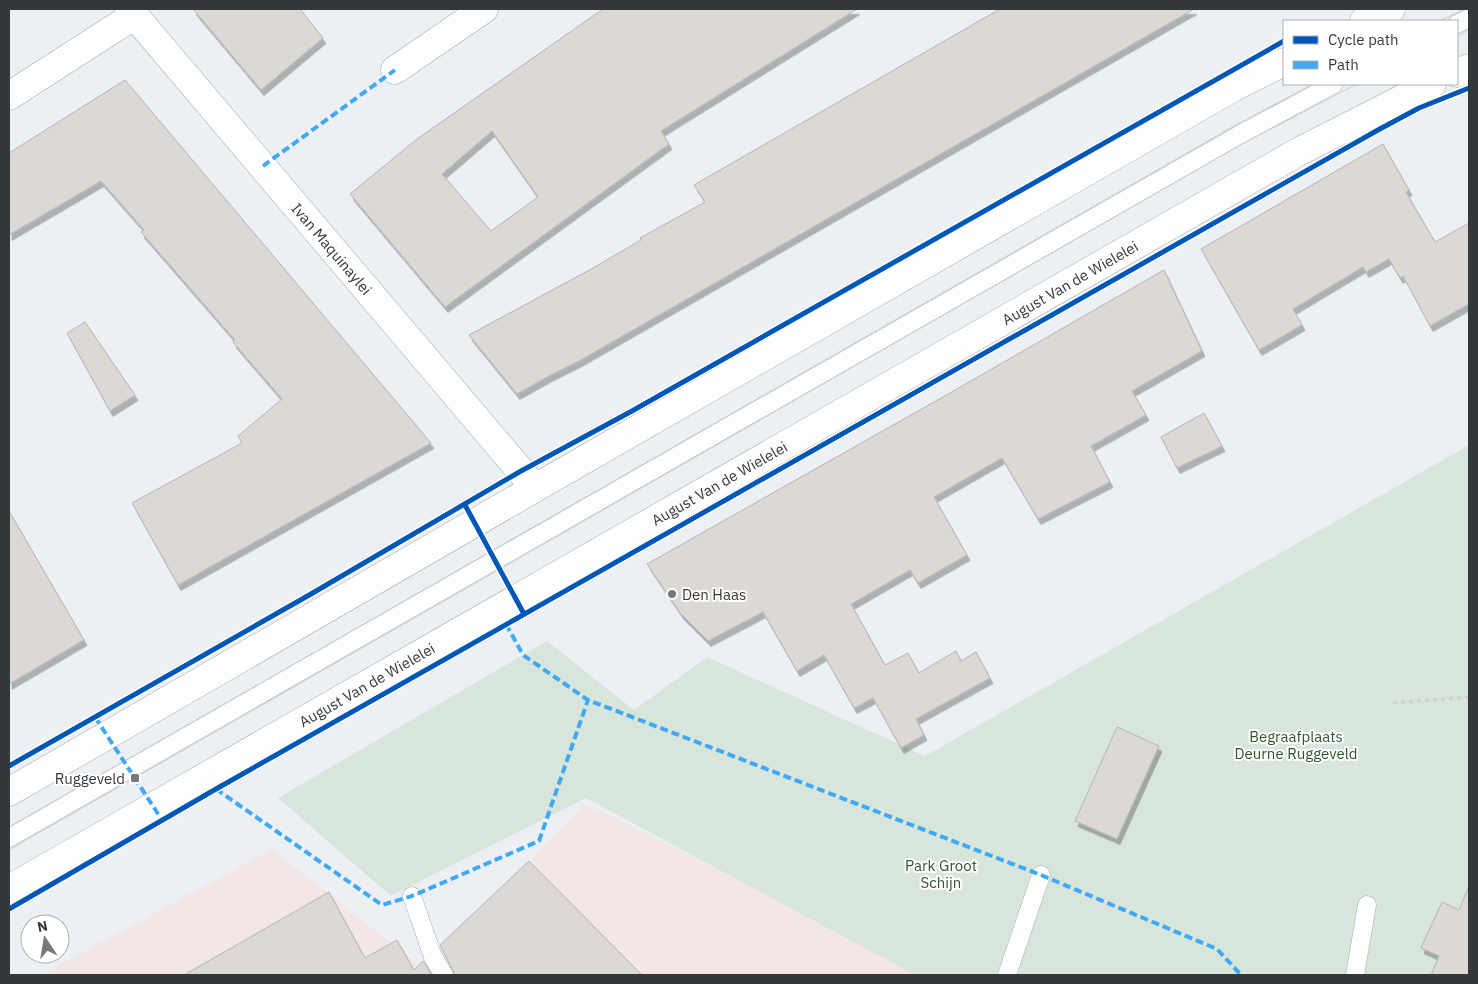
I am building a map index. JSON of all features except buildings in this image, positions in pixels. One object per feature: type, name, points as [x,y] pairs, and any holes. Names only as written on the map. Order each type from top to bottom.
[{"type":"main road","points":[[396,70],[484,9]]},
{"type":"main road","points":[[1366,20],[1391,9]]},
{"type":"main road","points":[[9,96],[132,12]]},
{"type":"main road","name":"Ivan Maquinaylei","points":[[132,12],[535,488]]},
{"type":"main road","points":[[9,792],[1225,92],[1283,63]]},
{"type":"main road","name":"August Van de Wielelei","points":[[9,889],[1290,157],[1430,85]]},
{"type":"lane","points":[[9,838],[1222,144],[1332,85]]},
{"type":"lane","points":[[1007,975],[1041,875]]},
{"type":"lane","points":[[412,896],[433,956],[444,975]]},
{"type":"lane","points":[[1355,975],[1367,905]]},
{"type":"path","points":[[1393,703],[1469,697]]},
{"type":"shaded area","points":[[586,804],[935,975],[41,975],[61,964],[70,964],[70,959],[272,849],[422,967]]},
{"type":"green space","points":[[1469,445],[1469,975],[915,975],[586,798],[391,896],[278,798],[547,641],[634,710],[707,657],[925,756]]},
{"type":"tram line","points":[[1441,20],[1465,9]]},
{"type":"tram line","points":[[1458,36],[1469,30]]},
{"type":"tram line","points":[[9,827],[1234,126],[1311,85]]},
{"type":"tram line","points":[[9,850],[1244,143],[1355,85]]},
{"type":"marked path","points":[[263,166],[395,70]]},
{"type":"marked path","points":[[506,624],[523,655],[588,700],[1041,875],[1217,949],[1241,975]]},
{"type":"marked path","points":[[216,789],[382,905],[412,896],[539,841],[588,700]]},
{"type":"marked path","points":[[95,717],[162,820]]},
{"type":"cycle path","points":[[9,766],[311,594],[521,471],[632,411],[1283,42]]},
{"type":"cycle path","points":[[9,909],[216,789],[1378,130],[1419,108],[1469,88]]},
{"type":"cycle path","points":[[465,505],[524,614]]},
{"type":"place","name":"Den Haas","points":[[672,594]]},
{"type":"place","name":"Ruggeveld","points":[[135,778]]},
{"type":"park label","name":"Begraafplaats Deurne Ruggeveld","points":[[1296,744]]},
{"type":"park label","name":"Park Groot Schijn","points":[[941,874]]}]
